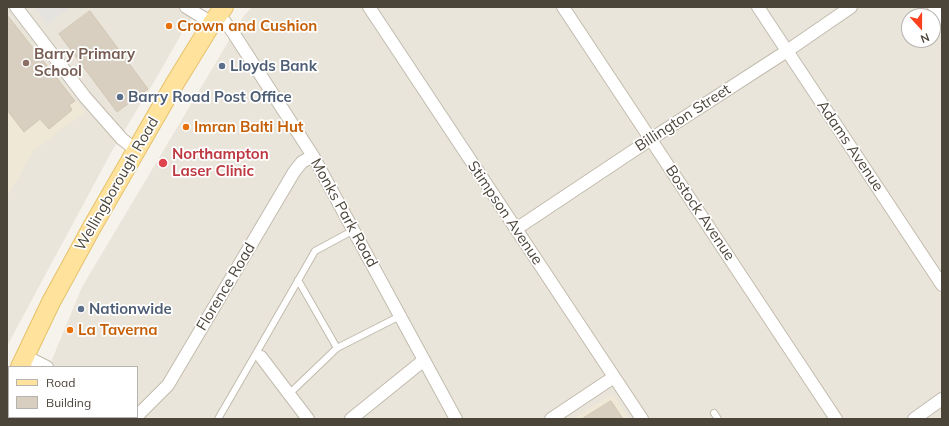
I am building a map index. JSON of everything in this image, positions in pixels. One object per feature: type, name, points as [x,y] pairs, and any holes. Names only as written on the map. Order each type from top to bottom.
[{"type":"main road","name":"Wellingborough Road","points":[[23,362],[51,302],[92,227],[175,83],[218,15]]},
{"type":"street","points":[[16,7],[85,97],[122,139],[136,150]]},
{"type":"street","name":"Monks Park Road","points":[[186,7],[218,15],[232,31],[313,156],[456,419]]},
{"type":"street","name":"Stimpson Avenue","points":[[369,7],[642,419]]},
{"type":"street","name":"Bostock Avenue","points":[[563,7],[836,419]]},
{"type":"street","name":"Adams Avenue","points":[[758,7],[942,285]]},
{"type":"street","name":"Billington Street","points":[[516,229],[787,51],[851,7]]},
{"type":"street","points":[[934,7],[942,18]]},
{"type":"street","name":"Florence Road","points":[[138,415],[168,385],[294,172],[302,162],[313,156]]},
{"type":"street","points":[[259,354],[308,419]]},
{"type":"street","points":[[351,419],[424,360]]},
{"type":"street","points":[[23,362],[42,366]]},
{"type":"street","points":[[552,419],[614,377]]},
{"type":"street","points":[[914,419],[942,399]]},
{"type":"lane","points":[[218,419],[259,354],[314,251],[354,230]]},
{"type":"lane","points":[[298,280],[337,348]]},
{"type":"lane","points":[[289,394],[337,348],[400,316]]},
{"type":"lane","points":[[714,413],[718,419]]},
{"type":"shaded area","points":[[7,7],[200,7],[186,26],[112,151],[7,346]]},
{"type":"shaded area","points":[[35,7],[71,7],[48,24]]},
{"type":"shaded area","points":[[252,7],[942,7],[942,419],[28,419],[138,418],[138,366],[49,366],[82,287],[243,17]]},
{"type":"shaded area","name":"Barry Primary School","points":[[7,14],[85,112],[34,150],[7,197]]},
{"type":"shaded area","points":[[613,394],[629,419],[572,419]]},
{"type":"building","points":[[90,11],[148,89],[117,112],[59,34]]},
{"type":"building","name":"Barry Primary School","points":[[7,15],[75,101],[69,105],[72,110],[49,129],[40,119],[24,132],[7,110]]},
{"type":"building","points":[[611,401],[623,419],[582,419]]},
{"type":"place","name":"Crown and Cushion","points":[[169,26]]},
{"type":"place","name":"Barry Primary School","points":[[26,63]]},
{"type":"place","name":"Lloyds Bank","points":[[222,66]]},
{"type":"place","name":"Barry Road Post Office","points":[[120,97]]},
{"type":"place","name":"Imran Balti Hut","points":[[186,127]]},
{"type":"place","name":"Northampton Laser Clinic","points":[[163,163]]},
{"type":"place","name":"Nationwide","points":[[81,309]]},
{"type":"place","name":"La Taverna","points":[[70,330]]}]
